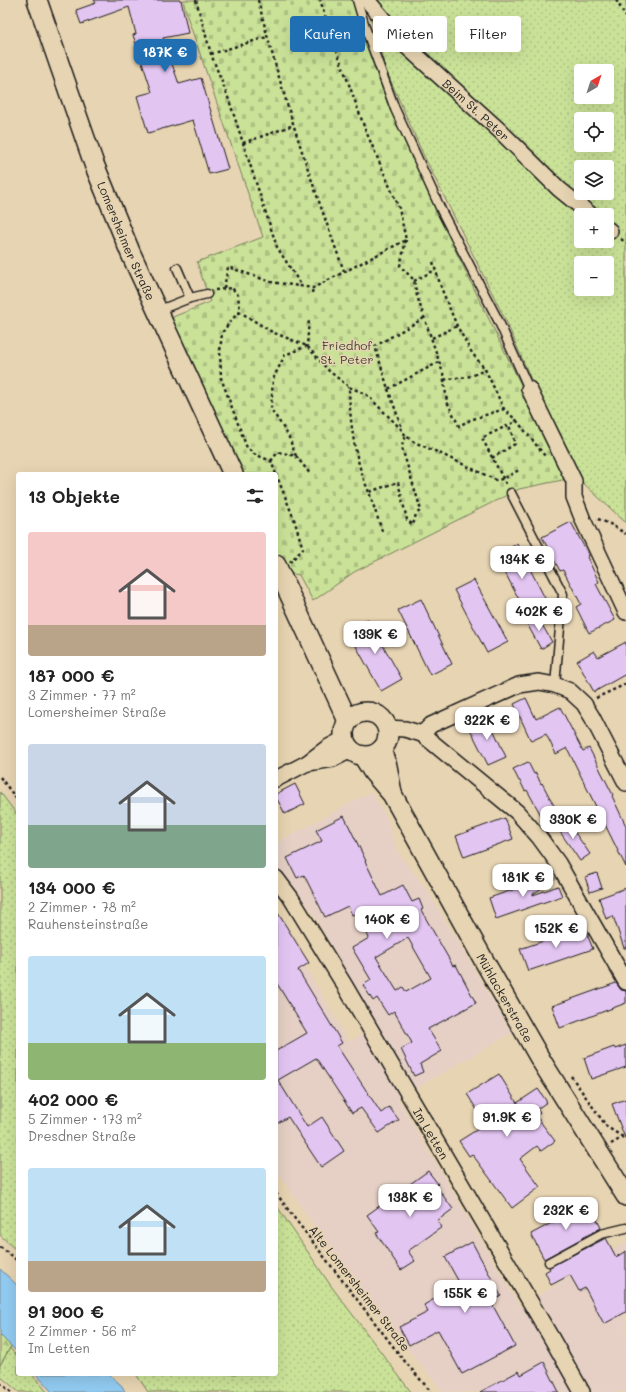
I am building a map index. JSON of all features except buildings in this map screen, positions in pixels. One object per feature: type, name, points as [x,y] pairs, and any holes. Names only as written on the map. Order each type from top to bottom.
[{"type":"street","name":"Lomersheimer Straße","points":[[37,0],[94,164],[131,254],[232,472]]},
{"type":"street","name":"Beim St. Peter","points":[[367,0],[405,45],[499,130],[559,189],[582,208]]},
{"type":"street","points":[[529,389],[574,481],[574,497],[583,520],[626,612]]},
{"type":"street","points":[[278,569],[354,735],[376,754],[381,750],[387,740],[387,728],[381,717],[370,712],[354,735],[327,748],[307,763],[278,778]]},
{"type":"street","points":[[422,734],[431,725],[519,685],[539,682],[555,685],[570,691],[584,704],[626,783]]},
{"type":"street","points":[[387,728],[405,729],[422,734],[517,812],[539,837],[558,863],[626,982]]},
{"type":"street","name":"Mühlackerstraße","points":[[354,735],[373,772],[392,794],[498,987],[542,1062],[626,1196]]},
{"type":"street","name":"Mühlackerstraße","points":[[381,750],[387,766],[392,794]]},
{"type":"street","name":"Im Letten","points":[[278,881],[291,898],[346,986],[582,1392]]},
{"type":"lane","points":[[356,0],[396,109],[442,212],[499,322],[529,389]]},
{"type":"lane","points":[[177,268],[190,298]]},
{"type":"lane","points":[[157,311],[190,298],[207,294]]},
{"type":"lane","points":[[511,493],[563,594],[555,685]]},
{"type":"lane","points":[[549,1262],[601,1234],[626,1228]]},
{"type":"path","points":[[196,0],[211,54],[243,143],[277,247],[301,286]]},
{"type":"path","points":[[258,0],[277,74],[325,219],[344,271]]},
{"type":"path","points":[[320,0],[365,129],[399,208],[406,240],[400,266],[414,281],[417,296],[443,373],[447,402],[459,426],[470,420],[504,409]]},
{"type":"path","points":[[616,0],[626,16]]},
{"type":"path","points":[[211,54],[267,37]]},
{"type":"path","points":[[243,143],[294,125]]},
{"type":"path","points":[[224,288],[228,267],[271,282],[313,288],[406,240]]},
{"type":"path","points":[[433,262],[444,296],[457,326],[472,353],[485,369],[504,409],[517,421],[547,458]]},
{"type":"path","points":[[414,281],[435,270]]},
{"type":"path","points":[[207,294],[224,288],[232,288],[238,295],[240,312]]},
{"type":"path","points":[[312,293],[313,288]]},
{"type":"path","points":[[240,312],[272,332],[307,346],[329,371],[349,387],[366,394],[406,436],[414,442],[496,480],[503,479],[519,470]]},
{"type":"path","points":[[240,312],[232,319],[222,333],[220,351],[222,378],[247,448],[254,454],[271,461],[275,472]]},
{"type":"path","points":[[402,431],[375,346],[424,318]]},
{"type":"path","points":[[307,346],[309,319]]},
{"type":"path","points":[[432,338],[457,326]]},
{"type":"path","points":[[307,346],[285,355],[273,379],[271,409],[288,435],[296,456],[311,475]]},
{"type":"path","points":[[388,389],[439,362]]},
{"type":"path","points":[[444,380],[456,377],[469,378],[485,369]]},
{"type":"path","points":[[349,387],[350,418],[356,454],[362,478],[369,492],[382,531]]},
{"type":"path","points":[[511,493],[482,438],[517,421]]},
{"type":"path","points":[[492,458],[515,444],[509,425]]},
{"type":"path","points":[[369,492],[398,482],[407,520],[413,525],[416,514],[421,510],[402,448],[403,441],[406,436]]},
{"type":"path","points":[[271,461],[278,452],[296,456]]},
{"type":"path","points":[[278,479],[294,519],[303,549]]},
{"type":"path","points":[[583,520],[594,517],[610,524],[626,534]]},
{"type":"path","points":[[584,704],[626,684]]},
{"type":"path","points":[[0,777],[16,798]]},
{"type":"path","points":[[609,1146],[623,1137]]},
{"type":"path","name":"Alte Lomersheimer Straße","points":[[278,1196],[402,1358],[432,1392]]},
{"type":"path","points":[[0,1247],[16,1259]]},
{"type":"path","points":[[0,1383],[11,1392]]},
{"type":"shaded area","points":[[371,792],[385,814],[398,852],[427,890],[512,1033],[398,1099],[520,1307],[626,1242],[626,1314],[623,1316],[626,1321],[626,1392],[443,1392],[359,1292],[278,1173],[278,912],[309,963],[305,966],[349,1042],[376,1026],[313,913],[282,871],[278,873],[278,842]]},
{"type":"green space","name":"Friedhof St. Peter","points":[[183,0],[353,0],[359,16],[290,16],[290,52],[365,52],[365,34],[392,110],[438,215],[567,479],[519,489],[354,572],[313,601],[299,575],[284,572],[278,559],[278,472],[235,472],[168,319],[210,302],[197,262],[263,237],[187,16]]},
{"type":"green space","points":[[365,0],[626,0],[626,523],[580,480],[545,412],[507,323],[423,154],[386,70],[381,52],[447,52],[447,16],[373,16],[373,27]]},
{"type":"green space","points":[[0,792],[16,813],[16,1250],[0,1235]]},
{"type":"green space","points":[[278,1208],[331,1286],[411,1392],[148,1392],[137,1376],[278,1376]]},
{"type":"green space","points":[[0,1335],[11,1346],[0,1365]]},
{"type":"green space","points":[[10,1348],[16,1356],[16,1376],[34,1376],[47,1392],[19,1392],[0,1376],[0,1365]]},
{"type":"water","points":[[0,1269],[16,1284],[16,1351],[0,1335]]},
{"type":"water","points":[[38,1376],[111,1376],[122,1386],[125,1392],[52,1392]]}]
